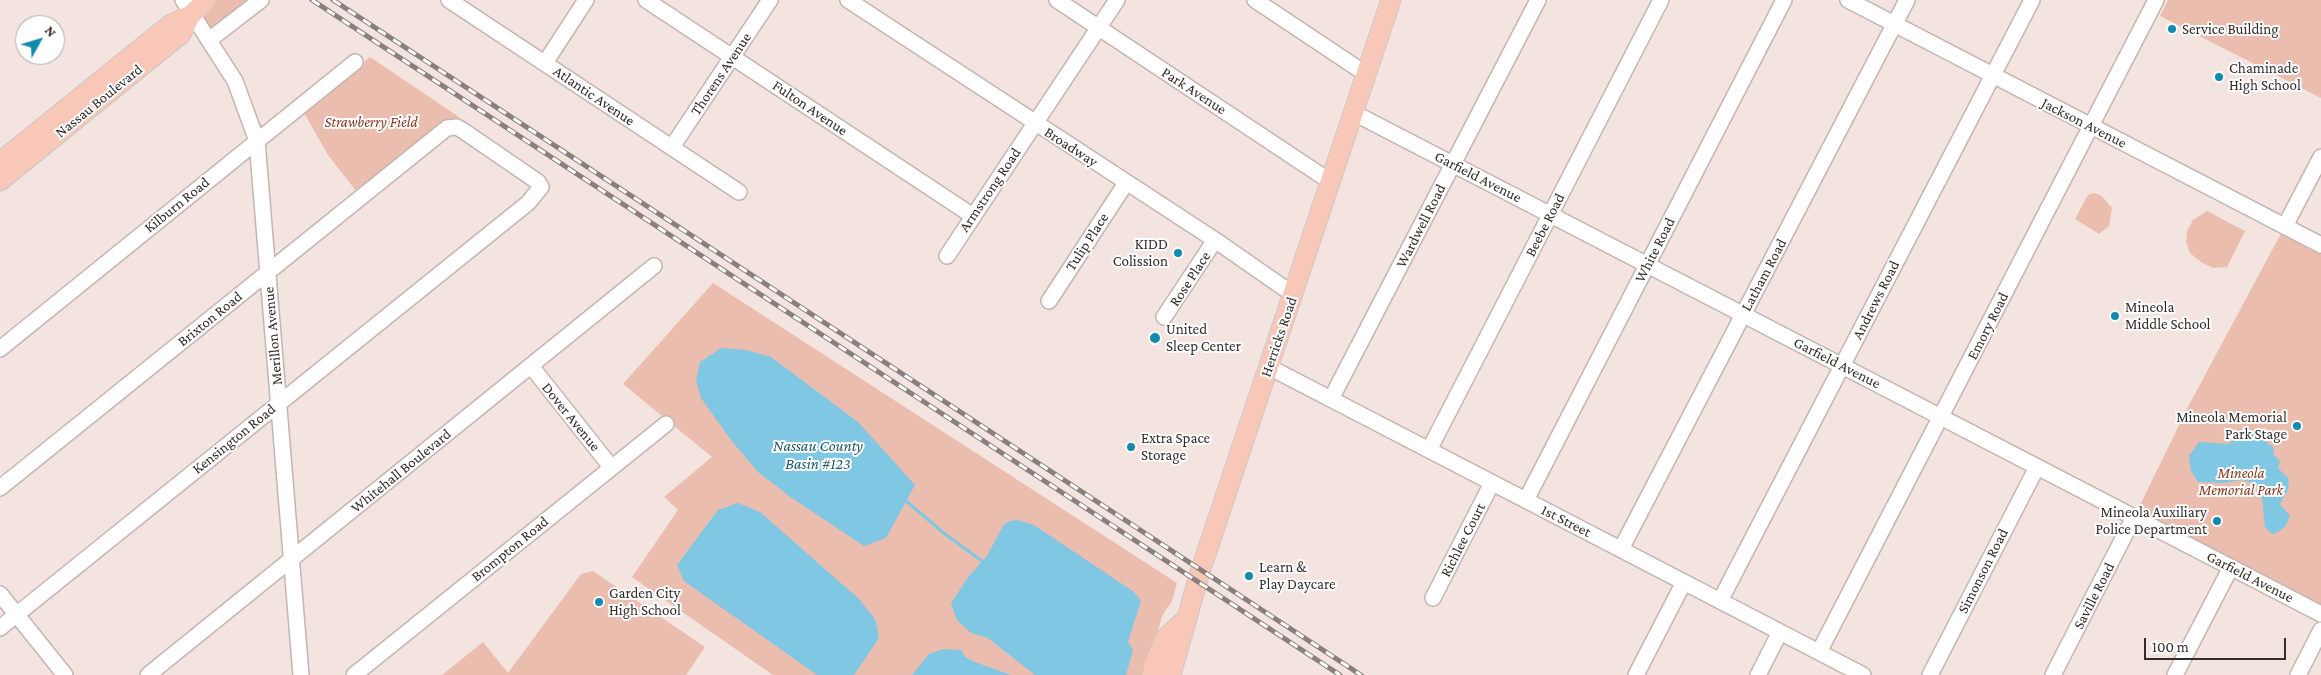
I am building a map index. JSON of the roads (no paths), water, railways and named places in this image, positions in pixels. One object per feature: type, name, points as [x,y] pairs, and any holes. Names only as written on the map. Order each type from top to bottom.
[{"type":"main road","name":"Nassau Boulevard","points":[[0,162],[171,24],[187,7],[206,0]]},
{"type":"main road","name":"Herricks Road","points":[[1171,675],[1186,619],[1391,0]]},
{"type":"main road","name":"Nassau Boulevard","points":[[0,181],[181,34],[187,7]]},
{"type":"main road","points":[[1152,675],[1160,647],[1165,638],[1186,619]]},
{"type":"street","name":"Merillon Avenue","points":[[173,0],[187,7],[210,40],[237,86],[257,141],[301,675]]},
{"type":"street","points":[[210,40],[261,0]]},
{"type":"street","name":"Atlantic Avenue","points":[[450,0],[739,192]]},
{"type":"street","points":[[545,63],[586,0]]},
{"type":"street","name":"Fulton Avenue","points":[[646,0],[973,216]]},
{"type":"street","name":"Thorens Avenue","points":[[672,147],[770,0]]},
{"type":"street","name":"Broadway","points":[[848,0],[1215,240],[1294,294]]},
{"type":"street","name":"Park Avenue","points":[[1057,0],[1331,182]]},
{"type":"street","name":"Armstrong Road","points":[[947,256],[1117,0]]},
{"type":"street","points":[[1255,0],[1366,74]]},
{"type":"street","name":"Wardwell Road","points":[[1331,399],[1538,0]]},
{"type":"street","name":"Beebe Road","points":[[1429,450],[1661,0]]},
{"type":"street","name":"White Road","points":[[1526,500],[1784,0]]},
{"type":"street","name":"Jackson Avenue","points":[[1848,0],[2321,245]]},
{"type":"street","name":"Latham Road","points":[[1621,549],[1907,0]]},
{"type":"street","name":"Andrews Road","points":[[1720,601],[2032,0]]},
{"type":"street","name":"Emory Road","points":[[1819,652],[2156,0]]},
{"type":"street","name":"Kilburn Road","points":[[0,349],[355,62]]},
{"type":"street","name":"Garfield Avenue","points":[[1354,113],[2321,614]]},
{"type":"street","name":"Brixton Road","points":[[0,488],[447,128],[457,127],[495,151]]},
{"type":"street","name":"Kensington Road","points":[[0,628],[516,213],[536,194],[541,187],[538,182],[495,151]]},
{"type":"street","points":[[2285,226],[2321,156]]},
{"type":"street","name":"Tulip Place","points":[[1049,301],[1126,183]]},
{"type":"street","name":"Rose Place","points":[[1164,318],[1215,240]]},
{"type":"street","name":"Whitehall Boulevard","points":[[148,675],[654,266]]},
{"type":"street","name":"Dover Avenue","points":[[531,366],[612,467]]},
{"type":"street","name":"1st Street","points":[[1269,367],[1863,675]]},
{"type":"street","name":"Brompton Road","points":[[354,675],[666,424]]},
{"type":"street","name":"Simonson Road","points":[[1930,675],[2037,467]]},
{"type":"street","name":"Richlee Court","points":[[1433,598],[1492,483]]},
{"type":"street","name":"Saville Road","points":[[2053,675],[2134,517]]},
{"type":"street","points":[[2175,675],[2231,567]]},
{"type":"street","points":[[1636,675],[1684,582]]},
{"type":"street","points":[[0,594],[65,675]]},
{"type":"street","points":[[2298,675],[2321,630]]},
{"type":"street","points":[[1758,675],[1780,632]]},
{"type":"water","name":"Nassau County Basin #123","points":[[721,348],[746,350],[771,357],[858,422],[915,485],[886,538],[864,546],[789,496],[758,472],[731,440],[701,398],[696,381],[700,362]]},
{"type":"water","points":[[2244,431],[2260,437],[2274,448],[2273,454],[2280,461],[2278,468],[2289,479],[2288,489],[2280,504],[2290,516],[2285,527],[2276,533],[2272,534],[2265,527],[2262,499],[2259,489],[2253,483],[2242,480],[2223,483],[2198,482],[2191,471],[2189,456],[2199,442],[2227,444],[2243,436]]},
{"type":"water","points":[[738,503],[760,512],[859,599],[875,619],[879,638],[854,675],[817,675],[684,581],[677,565],[718,510]]},
{"type":"water","points":[[1017,520],[1034,525],[1134,592],[1141,601],[1128,642],[1133,650],[1126,675],[1035,675],[988,638],[971,633],[957,620],[951,604],[969,576],[987,556],[1003,526],[1009,521]]},
{"type":"water","points":[[943,649],[962,650],[964,656],[972,661],[1011,675],[912,675],[929,654]]},
{"type":"waterway","points":[[906,501],[945,534],[986,564]]},
{"type":"railway","points":[[312,0],[1340,675]]},
{"type":"railway","points":[[333,0],[1361,675]]},
{"type":"place","name":"Service Building","points":[[2172,29]]},
{"type":"place","name":"Chaminade High School","points":[[2219,77]]},
{"type":"place","name":"KIDD Colission","points":[[1178,253]]},
{"type":"place","name":"Mineola Middle School","points":[[2115,316]]},
{"type":"place","name":"United Sleep Center","points":[[1155,338]]},
{"type":"place","name":"Mineola Memorial Park Stage","points":[[2297,426]]},
{"type":"place","name":"Extra Space Storage","points":[[1131,447]]},
{"type":"place","name":"Mineola Auxiliary Police Department","points":[[2217,521]]},
{"type":"place","name":"Learn & Play Daycare","points":[[1249,576]]},
{"type":"place","name":"Garden City High School","points":[[599,602]]},
{"type":"park label","name":"Strawberry Field","points":[[371,122]]},
{"type":"park label","name":"Mineola Memorial Park","points":[[2241,482]]}]
